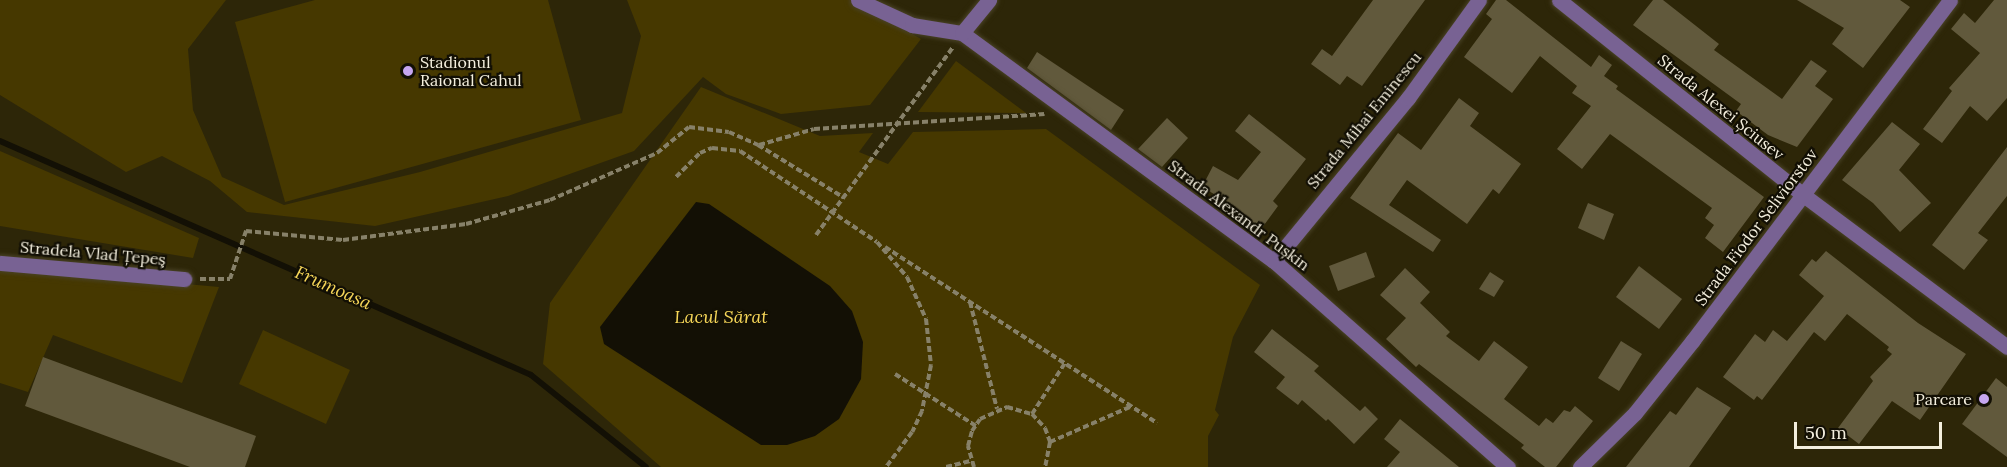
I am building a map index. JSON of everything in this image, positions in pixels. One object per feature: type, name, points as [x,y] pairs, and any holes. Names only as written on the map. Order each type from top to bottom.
[{"type":"street","points":[[858,0],[912,25],[962,33],[989,0]]},
{"type":"street","name":"Strada Mihai Eminescu","points":[[1274,261],[1408,98],[1479,0]]},
{"type":"street","name":"Strada Alexei Șciusev","points":[[1559,0],[1802,194],[2007,347]]},
{"type":"street","name":"Strada Fiodor Seliviorstov","points":[[1580,467],[1635,412],[1950,0]]},
{"type":"street","name":"Strada Alexandr Pușkin","points":[[962,33],[1274,261],[1508,467]]},
{"type":"street","name":"Stradela Vlad Țepeş","points":[[0,263],[184,279]]},
{"type":"path","points":[[816,235],[962,33]]},
{"type":"path","points":[[758,145],[814,129],[900,121],[1034,118],[1064,109]]},
{"type":"path","points":[[184,279],[230,279],[246,231],[343,240],[466,224],[550,201],[657,153],[689,127],[729,132],[758,145],[843,197]]},
{"type":"path","points":[[676,177],[700,153],[726,147],[740,151],[1157,423]]},
{"type":"path","points":[[877,242],[907,277],[926,319],[931,365],[926,394],[912,432],[886,467]]},
{"type":"path","points":[[970,302],[997,409]]},
{"type":"path","points":[[1032,414],[1065,363]]},
{"type":"path","points":[[895,374],[976,426]]},
{"type":"path","points":[[974,467],[970,461],[968,446],[976,426],[997,409],[1007,406],[1032,414],[1045,428],[1050,442],[1045,467]]},
{"type":"path","points":[[1050,442],[1131,406]]},
{"type":"path","points":[[946,467],[970,461]]},
{"type":"shaded area","points":[[0,0],[226,0],[188,49],[193,110],[222,177],[284,205],[420,172],[622,113],[641,36],[627,0],[852,0],[921,39],[870,105],[781,114],[726,94],[703,77],[634,151],[508,196],[375,226],[247,212],[210,181],[162,156],[126,172],[0,95]]},
{"type":"shaded area","name":"Stadionul Raional Cahul","points":[[315,0],[548,0],[581,120],[285,202],[235,22]]},
{"type":"shaded area","points":[[956,61],[1026,113],[918,112]]},
{"type":"shaded area","points":[[701,87],[820,136],[873,133],[859,152],[888,164],[913,132],[1046,129],[1260,285],[1233,337],[1215,410],[1219,415],[1208,436],[1208,467],[661,467],[543,364],[550,303]]},
{"type":"shaded area","points":[[0,151],[199,238],[193,258],[0,226]]},
{"type":"shaded area","points":[[0,267],[219,287],[182,383],[53,335],[28,392],[0,383]]},
{"type":"shaded area","points":[[263,330],[350,370],[326,424],[239,384]]},
{"type":"water","name":"Lacul Sărat","points":[[696,202],[709,204],[830,286],[852,311],[863,342],[861,379],[839,419],[815,436],[787,445],[761,445],[604,344],[600,327]]},
{"type":"building","points":[[1373,0],[1425,0],[1362,86],[1347,76],[1340,85],[1311,64],[1322,49],[1332,56]]},
{"type":"building","points":[[1496,0],[1506,0],[1591,67],[1599,55],[1612,65],[1604,76],[1618,86],[1616,89],[1764,197],[1723,252],[1705,238],[1714,225],[1705,218],[1712,208],[1610,134],[1582,169],[1557,149],[1591,106],[1572,93],[1577,86],[1540,56],[1512,93],[1464,57],[1492,19],[1486,14]]},
{"type":"building","points":[[1653,0],[1663,0],[1719,44],[1714,50],[1782,99],[1811,60],[1827,71],[1815,86],[1833,99],[1797,147],[1768,135],[1736,111],[1741,104],[1633,25]]},
{"type":"building","points":[[1797,0],[1900,0],[1910,7],[1863,68],[1832,44],[1844,28]]},
{"type":"building","points":[[1994,0],[2007,0],[2007,98],[1987,121],[1970,106],[1942,143],[1923,129],[1952,91],[1949,88],[1980,53],[1951,29],[1964,13],[1975,23]]},
{"type":"building","points":[[1037,52],[1124,110],[1111,130],[1027,68]]},
{"type":"building","points":[[1459,98],[1479,113],[1470,126],[1521,164],[1499,194],[1493,189],[1467,224],[1407,180],[1389,205],[1441,240],[1433,252],[1350,198],[1398,133],[1421,150]]},
{"type":"building","points":[[1249,114],[1306,159],[1273,201],[1278,206],[1256,236],[1229,216],[1236,207],[1202,187],[1213,166],[1238,180],[1261,152],[1235,131]]},
{"type":"building","points":[[1167,118],[1188,138],[1162,167],[1138,149]]},
{"type":"building","points":[[1892,122],[1920,144],[1899,170],[1931,203],[1900,232],[1873,203],[1842,180]]},
{"type":"building","points":[[2007,147],[2007,196],[1978,233],[1988,240],[1964,270],[1932,245]]},
{"type":"building","points":[[1588,203],[1614,214],[1604,240],[1578,228]]},
{"type":"building","points":[[1826,251],[1918,323],[1966,354],[1920,420],[1892,401],[1859,444],[1838,428],[1873,381],[1870,377],[1892,354],[1887,350],[1889,347],[1847,314],[1825,341],[1814,332],[1762,400],[1757,396],[1754,400],[1723,377],[1755,334],[1765,342],[1773,330],[1787,341],[1824,296],[1799,275],[1812,259],[1816,262]]},
{"type":"building","points":[[1366,252],[1375,277],[1338,291],[1329,266]]},
{"type":"building","points":[[1639,266],[1682,299],[1659,329],[1616,297]]},
{"type":"building","points":[[1405,268],[1430,292],[1420,303],[1450,332],[1446,336],[1479,361],[1494,341],[1528,367],[1504,399],[1539,426],[1546,418],[1553,423],[1564,410],[1570,412],[1575,406],[1593,421],[1556,467],[1545,467],[1521,448],[1524,445],[1419,364],[1416,367],[1386,339],[1406,318],[1380,295]]},
{"type":"building","points":[[1490,272],[1504,281],[1494,297],[1479,289]]},
{"type":"building","points":[[1272,329],[1319,366],[1314,371],[1360,411],[1365,406],[1378,419],[1354,444],[1328,419],[1326,421],[1302,400],[1298,405],[1276,388],[1285,377],[1254,352]]},
{"type":"building","points":[[1621,341],[1642,354],[1619,391],[1598,378]]},
{"type":"building","points":[[43,357],[256,436],[245,467],[190,467],[25,406]]},
{"type":"building","points":[[1996,378],[2007,387],[2007,457],[1962,424]]},
{"type":"building","points":[[1697,387],[1731,408],[1689,467],[1626,467],[1670,411],[1676,415]]},
{"type":"building","points":[[1400,419],[1459,467],[1387,467],[1400,452],[1384,439]]},
{"type":"waterway","name":"Frumoasa","points":[[0,141],[531,375],[646,467]]},
{"type":"place","name":"Stadionul Raional Cahul","points":[[408,71]]},
{"type":"place","name":"Parcare","points":[[1984,399]]}]
